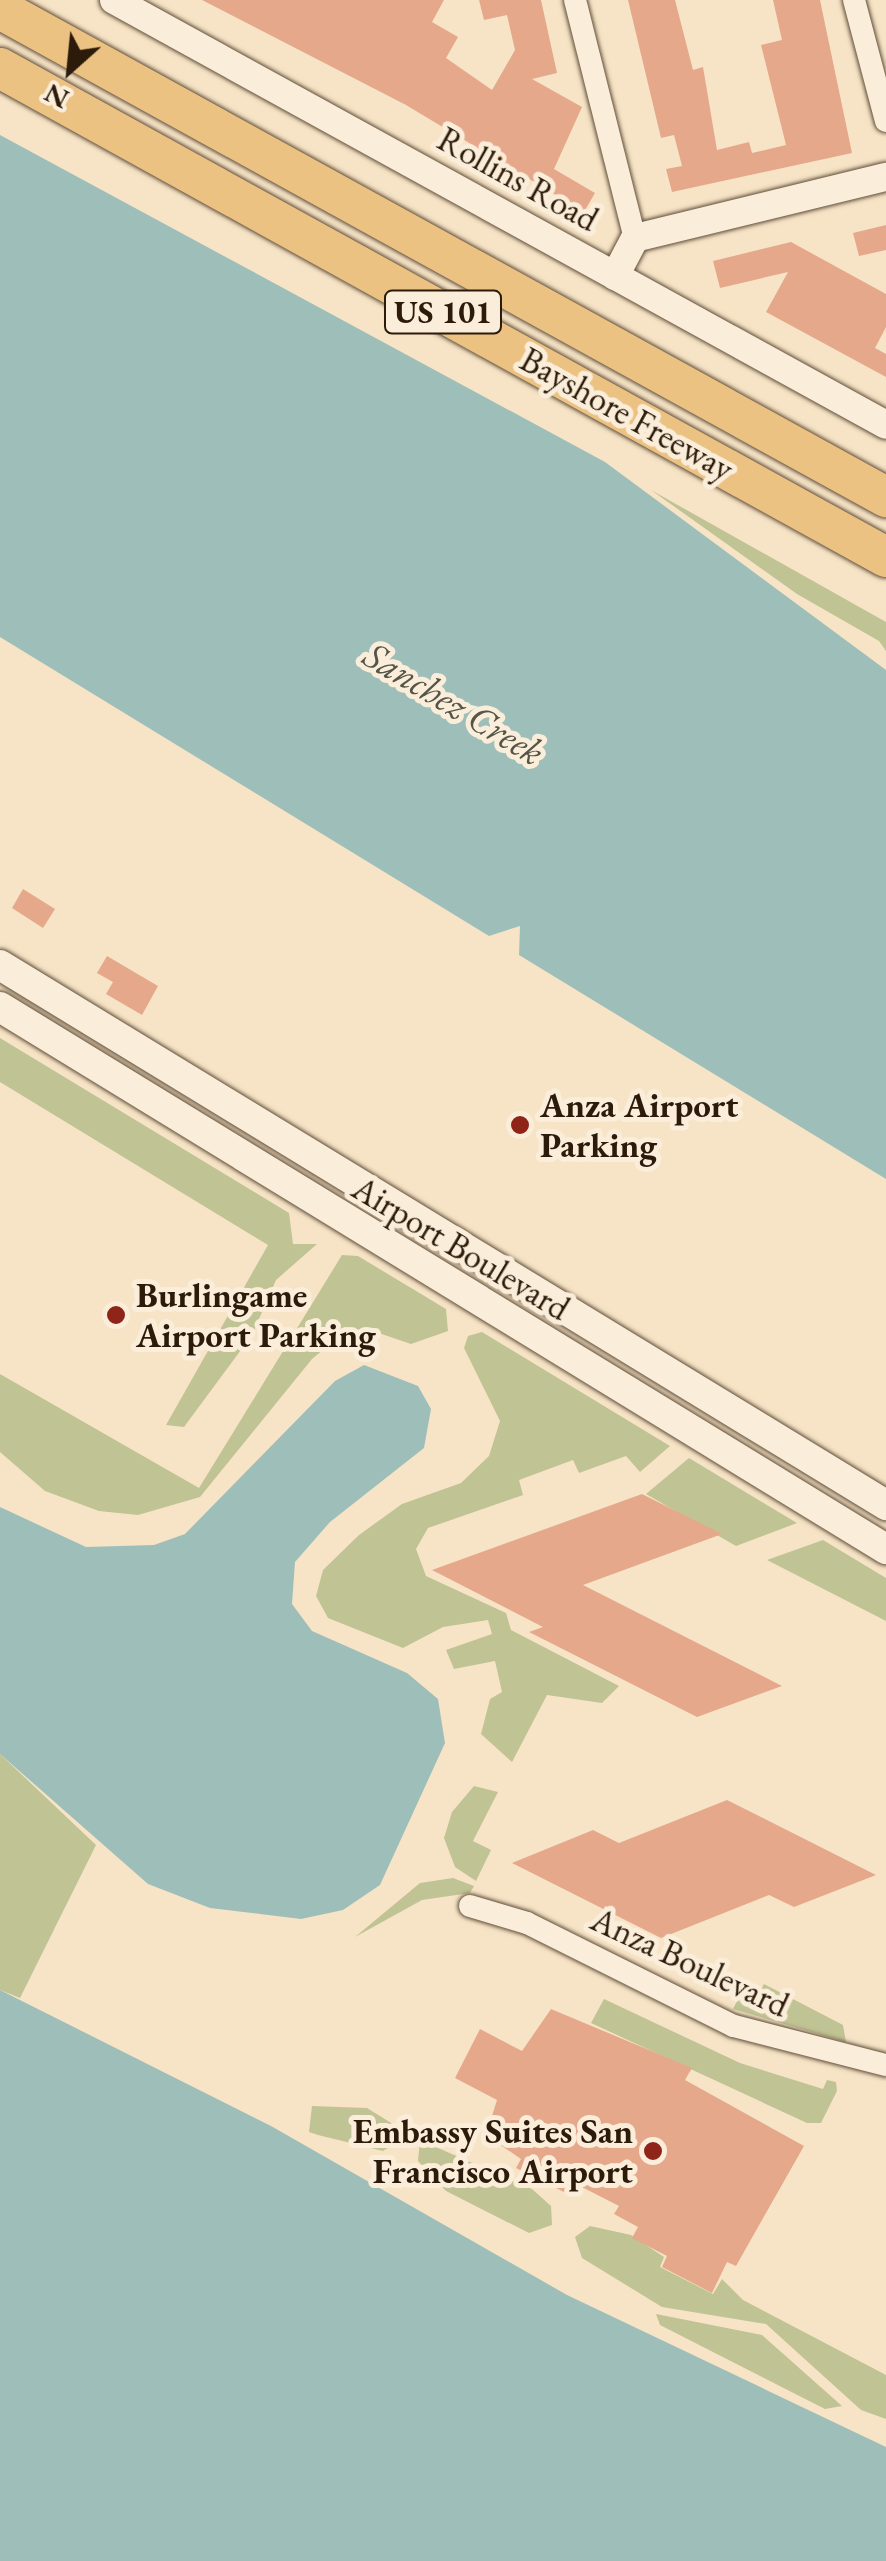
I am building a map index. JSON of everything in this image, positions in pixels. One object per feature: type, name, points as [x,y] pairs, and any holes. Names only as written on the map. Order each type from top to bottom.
[{"type":"highway","name":"Bayshore Freeway","points":[[0,9],[886,497]]},
{"type":"highway","name":"Bayshore Freeway","points":[[0,68],[886,556]]},
{"type":"main road","name":"Airport Boulevard","points":[[0,965],[886,1505]]},
{"type":"main road","points":[[38,1030],[56,1000]]},
{"type":"main road","name":"Airport Boulevard","points":[[0,1006],[886,1549]]},
{"type":"main road","points":[[171,1113],[192,1082]]},
{"type":"main road","points":[[442,1280],[464,1249]]},
{"type":"main road","points":[[687,1429],[708,1397]]},
{"type":"street","name":"Rollins Road","points":[[114,0],[886,425]]},
{"type":"street","points":[[575,0],[635,238],[615,276]]},
{"type":"street","points":[[854,0],[886,121]]},
{"type":"street","points":[[635,238],[886,177]]},
{"type":"street","name":"Anza Boulevard","points":[[470,1906],[526,1923],[734,2026],[886,2065]]},
{"type":"green space","points":[[651,490],[886,622],[886,651],[879,641],[797,594]]},
{"type":"green space","points":[[0,1038],[289,1213],[293,1244],[317,1244],[276,1280],[252,1335],[184,1427],[166,1425],[268,1245],[0,1082]]},
{"type":"green space","points":[[342,1255],[358,1256],[446,1309],[448,1331],[411,1344],[367,1329],[341,1335],[312,1359],[200,1497],[138,1515],[99,1511],[45,1491],[0,1452],[0,1374],[199,1488]]},
{"type":"green space","points":[[482,1332],[670,1446],[640,1472],[626,1456],[579,1473],[573,1460],[519,1480],[523,1495],[428,1528],[416,1549],[426,1576],[506,1613],[511,1630],[619,1686],[602,1703],[547,1695],[512,1762],[481,1734],[490,1699],[502,1692],[495,1661],[454,1669],[446,1650],[492,1634],[488,1620],[443,1627],[403,1648],[328,1618],[316,1596],[323,1570],[359,1535],[402,1504],[461,1483],[489,1456],[500,1421],[464,1348],[468,1336]]},
{"type":"green space","points":[[689,1458],[797,1523],[736,1546],[646,1494]]},
{"type":"green space","points":[[823,1540],[886,1578],[886,1621],[767,1560]]},
{"type":"green space","points":[[0,1754],[96,1845],[20,1998],[0,1990]]},
{"type":"green space","points":[[474,1786],[498,1792],[473,1841],[491,1850],[476,1881],[455,1867],[444,1838],[452,1812]]},
{"type":"green space","points":[[453,1878],[474,1886],[470,1893],[422,1900],[355,1937],[420,1883]]},
{"type":"green space","points":[[764,1984],[843,2025],[846,2042],[733,2009],[741,1993],[756,2000]]},
{"type":"green space","points":[[604,1999],[740,2063],[823,2089],[827,2080],[836,2082],[837,2091],[821,2123],[807,2123],[591,2023]]},
{"type":"green space","points":[[312,2106],[367,2108],[409,2134],[383,2151],[318,2135],[309,2132]]},
{"type":"green space","points":[[420,2140],[532,2189],[551,2206],[552,2225],[529,2233],[446,2191],[418,2161]]},
{"type":"green space","points":[[590,2226],[631,2235],[664,2257],[660,2267],[713,2294],[722,2279],[743,2300],[886,2375],[886,2419],[861,2410],[766,2324],[662,2307],[582,2258],[575,2237]]},
{"type":"green space","points":[[656,2314],[762,2335],[842,2406],[825,2409],[660,2325]]},
{"type":"water","name":"Sanchez Creek","points":[[0,135],[605,462],[886,670],[886,1179],[519,955],[520,926],[489,936],[0,637]]},
{"type":"water","points":[[364,1365],[418,1386],[431,1409],[424,1448],[330,1522],[295,1562],[292,1604],[312,1631],[407,1673],[438,1699],[445,1743],[380,1885],[343,1910],[301,1919],[210,1908],[148,1884],[0,1754],[0,1507],[86,1547],[154,1545],[185,1534],[335,1381]]},
{"type":"water","points":[[0,1990],[271,2126],[567,2295],[886,2447],[886,2561],[0,2561]]},
{"type":"building","points":[[202,0],[444,0],[432,22],[458,37],[446,58],[492,90],[515,50],[507,15],[484,20],[479,0],[541,0],[557,73],[532,79],[582,107],[554,169],[595,193],[584,212],[406,105]]},
{"type":"building","points":[[628,0],[675,0],[693,70],[703,67],[717,150],[749,142],[752,153],[786,145],[761,45],[782,40],[773,0],[820,0],[852,153],[672,192],[666,169],[682,166],[674,135],[661,138]]},
{"type":"building","points":[[886,225],[886,250],[859,256],[853,233]]},
{"type":"building","points":[[791,242],[886,294],[886,327],[875,348],[886,354],[886,377],[766,312],[788,272],[720,288],[713,261]]},
{"type":"building","points":[[23,889],[55,909],[43,928],[12,908]]},
{"type":"building","points":[[107,956],[158,986],[142,1015],[106,994],[113,982],[97,973]]},
{"type":"building","points":[[642,1494],[722,1534],[583,1585],[782,1686],[697,1717],[529,1632],[543,1627],[432,1570]]},
{"type":"building","points":[[727,1800],[876,1875],[794,1907],[769,1895],[661,1938],[512,1863],[593,1830],[619,1843]]},
{"type":"building","name":"Embassy Suites San Francisco Airport","points":[[551,2009],[692,2068],[685,2080],[804,2146],[736,2266],[727,2262],[712,2293],[662,2267],[667,2256],[632,2238],[638,2227],[614,2214],[619,2206],[576,2184],[570,2195],[516,2168],[521,2159],[486,2135],[497,2100],[455,2078],[480,2029],[522,2051]]},
{"type":"place","name":"Anza Airport Parking","points":[[520,1125]]},
{"type":"place","name":"Burlingame Airport Parking","points":[[116,1315]]},
{"type":"place","name":"Embassy Suites San Francisco Airport","points":[[653,2151]]}]
